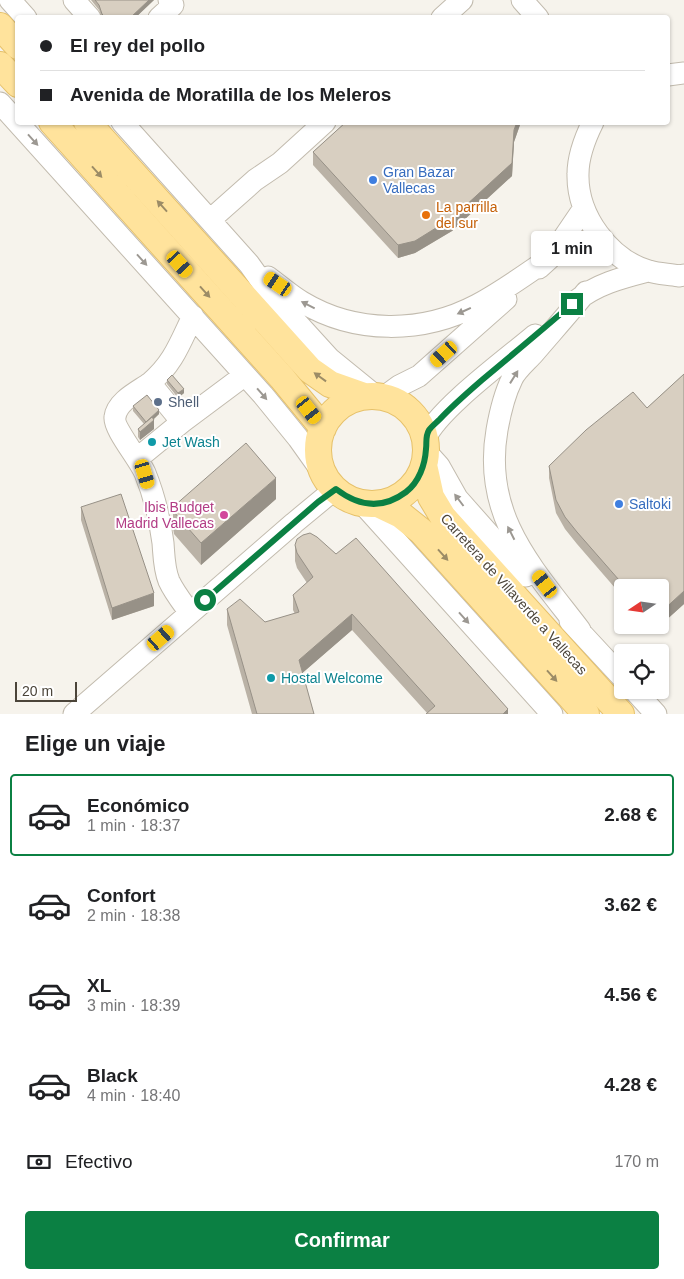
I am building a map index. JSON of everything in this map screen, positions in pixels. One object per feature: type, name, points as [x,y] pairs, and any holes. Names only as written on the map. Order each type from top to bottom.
[{"type":"main road","points":[[0,26],[15,43]]},
{"type":"main road","points":[[0,65],[15,81]]},
{"type":"main road","points":[[55,125],[282,378],[323,428]]},
{"type":"main road","points":[[90,125],[310,370],[330,384],[398,402],[411,412],[420,425],[425,451],[417,480],[407,492],[394,500],[370,503],[347,498],[330,483],[319,460],[318,442],[323,428],[333,413],[347,402],[375,396]]},
{"type":"main road","name":"Carretera de Villaverde a Vallecas","points":[[425,451],[431,497],[443,517],[621,714]]},
{"type":"main road","name":"Carretera de Villaverde a Vallecas","points":[[370,503],[401,515],[421,531],[586,714]]},
{"type":"street","points":[[10,0],[23,15]]},
{"type":"street","points":[[74,0],[87,15]]},
{"type":"street","points":[[162,15],[173,5],[169,0]]},
{"type":"street","points":[[445,15],[462,0]]},
{"type":"street","points":[[522,0],[535,15]]},
{"type":"street","points":[[0,103],[15,120]]},
{"type":"street","points":[[20,125],[245,375],[298,438],[330,483],[318,502],[74,714]]},
{"type":"street","points":[[125,125],[250,264],[269,292],[330,359],[375,396],[419,376],[550,258],[584,208]]},
{"type":"street","points":[[210,220],[255,180],[280,163],[322,125]]},
{"type":"street","points":[[586,128],[578,174],[584,208],[598,235],[620,257],[648,271],[679,276],[684,275]]},
{"type":"street","points":[[250,264],[301,302],[330,316],[367,325],[401,327],[453,316],[477,305],[550,258]]},
{"type":"street","points":[[614,668],[580,630],[518,568],[463,506],[449,486],[439,466],[425,451],[429,430],[461,398],[586,292],[612,280],[648,271]]},
{"type":"street","points":[[580,630],[522,554],[510,531],[501,510],[496,488],[494,448],[500,412],[512,378],[586,292]]},
{"type":"street","points":[[190,612],[169,581],[165,570],[162,541],[155,506],[145,474],[138,458],[117,428],[115,418],[118,409],[124,402],[163,372],[171,362],[193,316]]},
{"type":"street","points":[[138,458],[245,375]]},
{"type":"street","points":[[150,383],[182,422]]},
{"type":"street","points":[[370,503],[552,714]]},
{"type":"street","points":[[642,699],[656,714]]},
{"type":"building","points":[[95,0],[149,0],[133,15],[103,15]]},
{"type":"building","points":[[343,125],[516,125],[512,163],[452,218],[415,241],[398,245],[313,152]]},
{"type":"building","name":"Saltoki","points":[[684,374],[684,591],[669,605],[669,579],[618,579],[577,532],[565,517],[556,500],[549,466],[586,430],[633,392],[647,408]]},
{"type":"building","points":[[172,375],[184,389],[178,393],[167,380]]},
{"type":"building","points":[[147,395],[159,410],[146,422],[133,406]]},
{"type":"building","points":[[152,417],[154,420],[140,432],[138,429]]},
{"type":"building","points":[[246,443],[276,478],[201,543],[174,512],[173,507]]},
{"type":"building","points":[[121,494],[154,593],[112,608],[81,507]]},
{"type":"building","points":[[310,533],[336,554],[356,538],[508,709],[503,714],[426,714],[435,706],[352,614],[299,660],[314,714],[257,714],[227,609],[240,599],[265,622],[299,612],[293,595],[313,577],[297,553],[295,545],[297,539]]},
{"type":"place","name":"Gran Bazar Vallecas","points":[[373,180]]},
{"type":"place","name":"La parrilla del sur","points":[[426,215]]},
{"type":"place","name":"Shell","points":[[158,402]]},
{"type":"place","name":"Jet Wash","points":[[152,442]]},
{"type":"place","name":"Saltoki","points":[[619,504]]},
{"type":"place","name":"Ibis Budget Madrid Vallecas","points":[[224,515]]},
{"type":"place","name":"Hostal Welcome","points":[[271,678]]},
{"type":"route","points":[[205,600],[318,502],[336,489],[347,498],[362,503],[378,504],[394,500],[407,492],[417,480],[424,465],[426,440],[429,430],[461,398],[572,304]]}]
